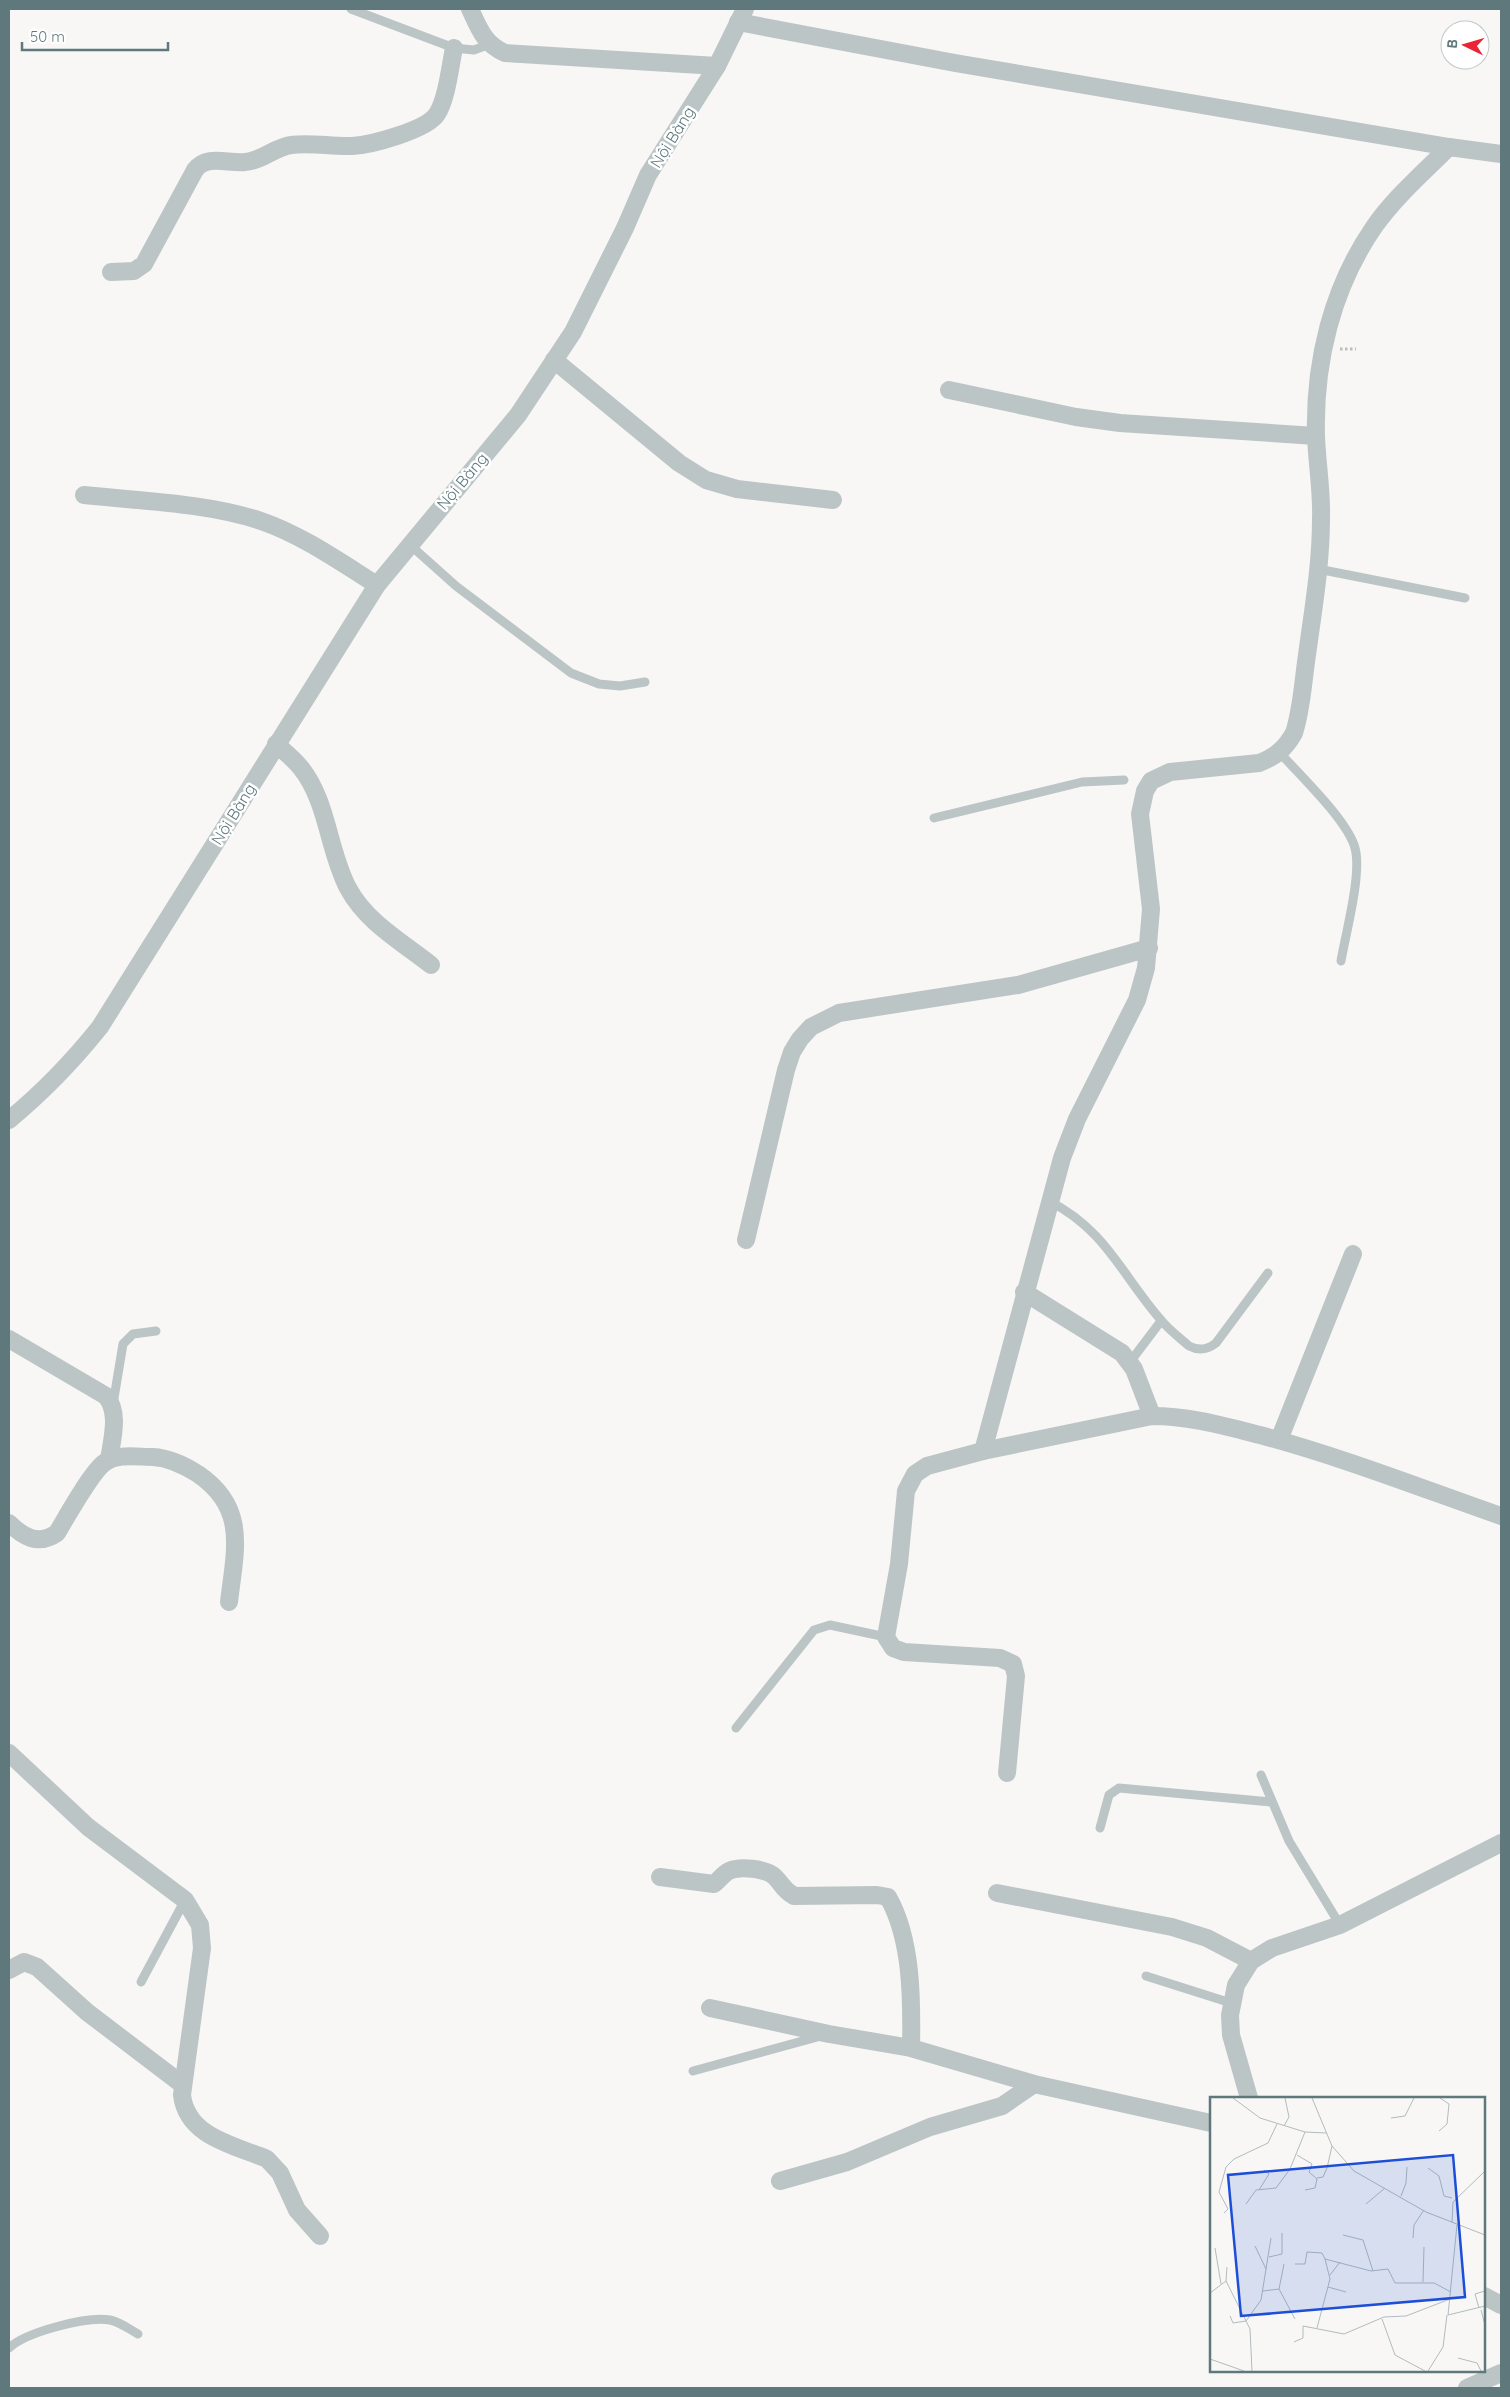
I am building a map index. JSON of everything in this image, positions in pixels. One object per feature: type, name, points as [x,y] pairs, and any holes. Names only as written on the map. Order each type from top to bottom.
[{"type":"street","points":[[470,9],[483,37],[490,44],[505,53],[717,66]]},
{"type":"street","points":[[742,15],[955,63],[1449,147],[1501,154]]},
{"type":"street","name":"Nội Bàng","points":[[9,1120],[39,1095],[64,1070],[100,1027],[377,584],[518,415],[582,315],[625,228],[648,175],[717,66],[742,15]]},
{"type":"street","points":[[111,272],[134,271],[144,264],[195,170],[202,163],[211,161],[248,162],[290,145],[366,144],[426,124],[437,114],[441,104],[454,48]]},
{"type":"street","points":[[983,1451],[1048,1201],[1074,1125],[1138,1000],[1149,948],[1151,909],[1140,814],[1145,781],[1170,772],[1259,763],[1280,752],[1288,744],[1297,723],[1318,569],[1321,493],[1316,436],[1317,392],[1322,349],[1332,310],[1362,247],[1389,207],[1449,147]]},
{"type":"street","points":[[554,360],[679,463],[706,480],[737,489],[833,500]]},
{"type":"street","points":[[949,390],[1076,417],[1120,423],[1316,436]]},
{"type":"street","points":[[84,495],[222,511],[244,516],[293,534],[377,584]]},
{"type":"street","points":[[276,744],[295,760],[312,785],[342,876],[355,899],[372,919],[431,965]]},
{"type":"street","points":[[746,1240],[786,1070],[792,1052],[811,1027],[839,1013],[1018,985],[1149,948]]},
{"type":"street","points":[[1279,1440],[1353,1254]]},
{"type":"street","points":[[1024,1292],[1117,1349],[1130,1362],[1152,1416]]},
{"type":"street","points":[[9,1339],[101,1392],[113,1407],[114,1422],[109,1460]]},
{"type":"street","points":[[1007,1773],[1016,1676],[1013,1664],[1000,1658],[904,1652],[893,1648],[887,1629],[899,1564],[906,1491],[911,1479],[927,1466],[983,1451],[1152,1416],[1176,1416],[1198,1419],[1340,1458],[1501,1516]]},
{"type":"street","points":[[9,1523],[26,1538],[39,1540],[51,1537],[57,1532],[99,1468],[109,1460],[127,1456],[172,1460],[199,1474],[219,1491],[227,1502],[235,1527],[236,1540],[229,1602]]},
{"type":"street","points":[[9,1753],[88,1827],[185,1900],[200,1926],[202,1948],[183,2085],[183,2104],[186,2114],[202,2132],[267,2159],[275,2165],[292,2203],[320,2236]]},
{"type":"street","points":[[1249,2097],[1232,2035],[1231,2003],[1236,1985],[1251,1961],[1272,1948],[1340,1925],[1501,1843]]},
{"type":"street","points":[[660,1877],[714,1884],[730,1871],[739,1869],[768,1873],[775,1876],[784,1891],[794,1896],[877,1895],[888,1897],[894,1908],[901,1930],[912,1997],[911,2048]]},
{"type":"street","points":[[998,1893],[1172,1927],[1207,1938],[1251,1961]]},
{"type":"street","points":[[9,1970],[24,1962],[37,1967],[87,2012],[183,2085]]},
{"type":"street","points":[[710,2008],[829,2034],[911,2048],[1034,2084],[1210,2123]]},
{"type":"street","points":[[780,2181],[847,2162],[930,2127],[1002,2106],[1034,2084]]},
{"type":"street","points":[[1485,2296],[1501,2304]]},
{"type":"street","points":[[1467,2388],[1501,2373]]},
{"type":"lane","points":[[351,9],[454,48],[474,50],[490,44]]},
{"type":"lane","points":[[409,544],[456,586],[570,673],[599,684],[620,686],[645,682]]},
{"type":"lane","points":[[1318,569],[1464,598]]},
{"type":"lane","points":[[1280,752],[1347,829],[1356,850],[1356,874],[1341,961]]},
{"type":"lane","points":[[934,818],[1082,782],[1124,780]]},
{"type":"lane","points":[[1048,1201],[1068,1210],[1089,1227],[1162,1321],[1189,1346],[1201,1350],[1216,1344],[1268,1273]]},
{"type":"lane","points":[[1130,1362],[1162,1321]]},
{"type":"lane","points":[[113,1407],[123,1344],[133,1334],[156,1331]]},
{"type":"lane","points":[[736,1728],[814,1630],[830,1624],[887,1629]]},
{"type":"lane","points":[[1261,1775],[1289,1842],[1340,1925]]},
{"type":"lane","points":[[1100,1828],[1109,1795],[1119,1788],[1271,1802]]},
{"type":"lane","points":[[141,1982],[185,1900]]},
{"type":"lane","points":[[1146,1976],[1231,2003]]},
{"type":"lane","points":[[693,2071],[829,2034]]},
{"type":"lane","points":[[9,2348],[26,2336],[40,2331],[93,2320],[116,2322],[138,2334]]}]
